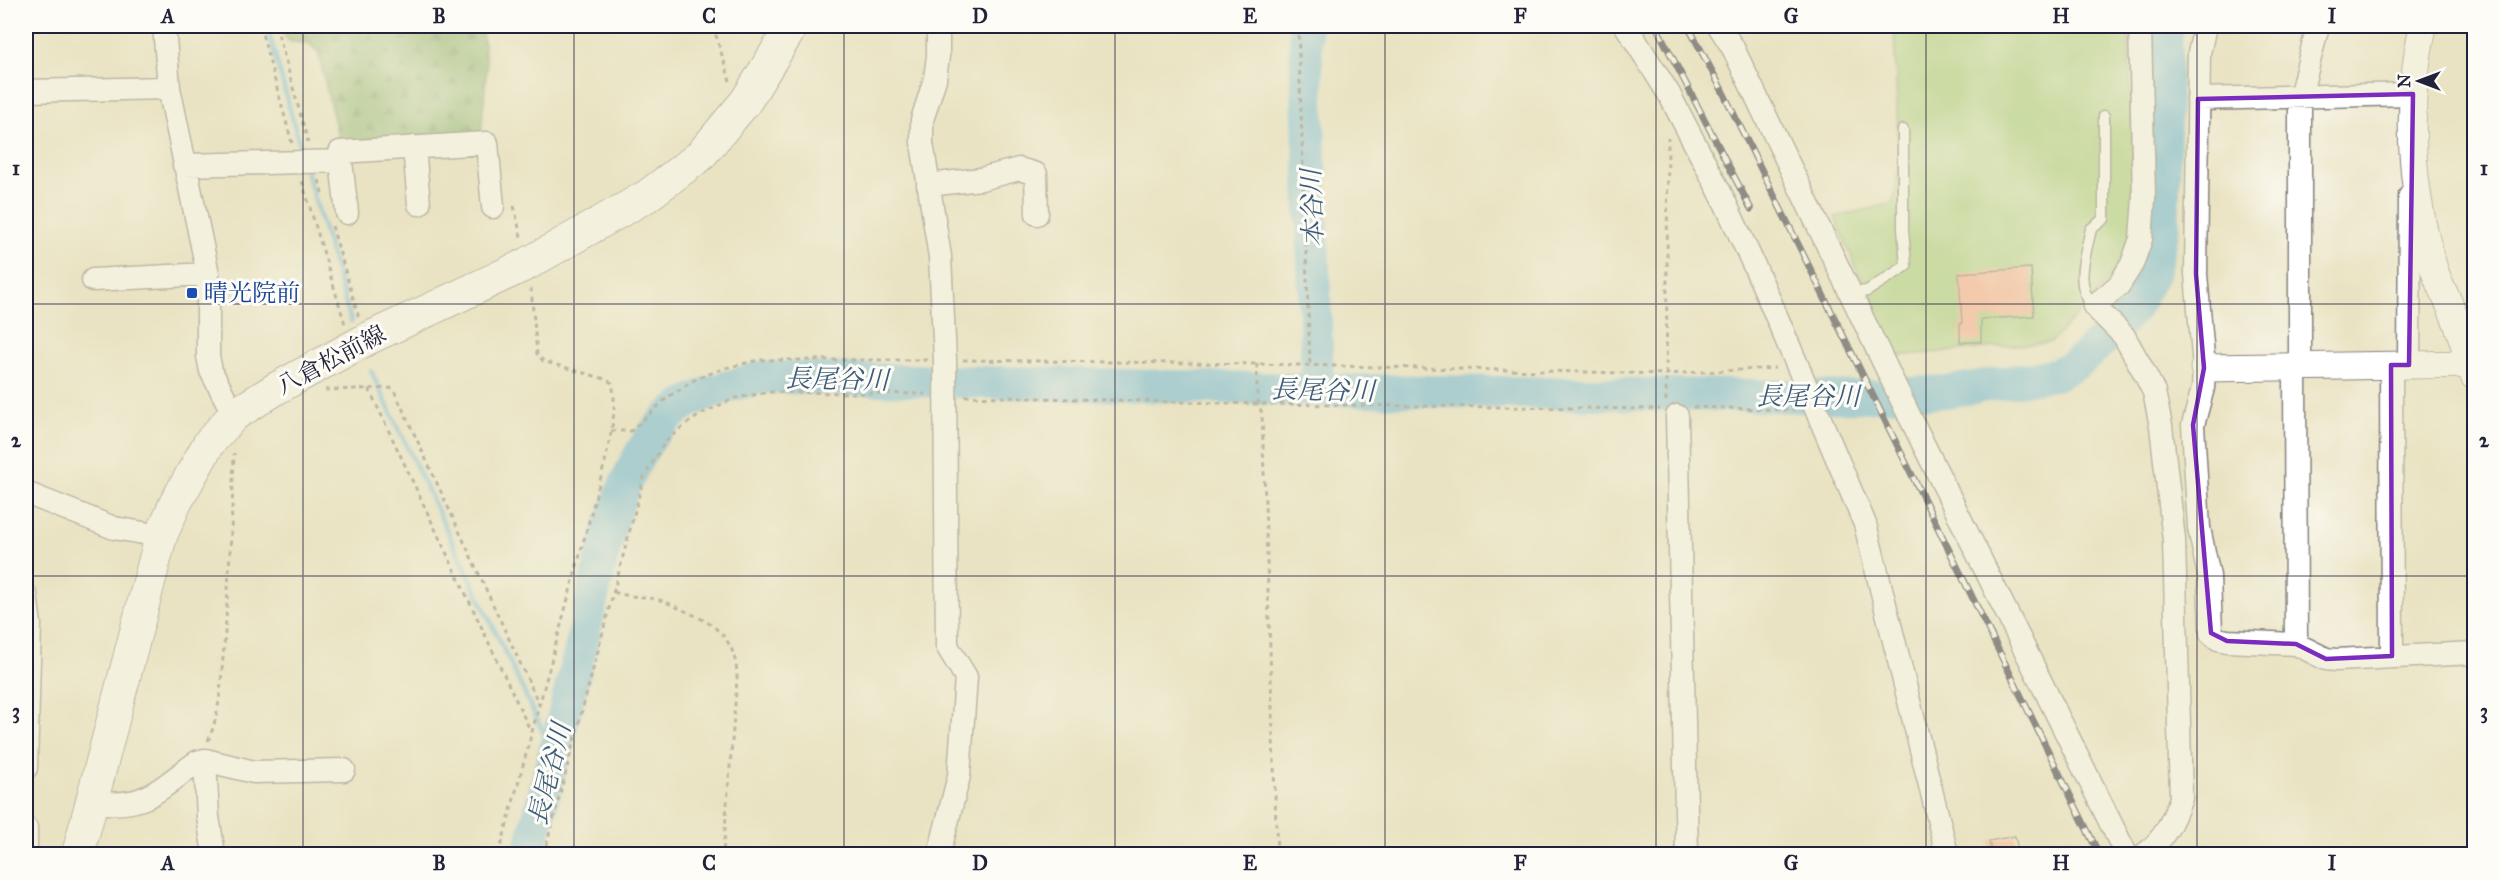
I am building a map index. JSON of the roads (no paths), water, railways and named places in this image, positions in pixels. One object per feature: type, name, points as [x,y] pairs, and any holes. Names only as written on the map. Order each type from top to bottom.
[{"type":"main road","name":"八倉松前線","points":[[78,855],[161,536],[175,504],[209,443],[234,415],[311,370],[352,347],[527,264],[647,196],[700,156],[746,101],[792,26]]},
{"type":"street","points":[[164,26],[169,88],[208,274],[208,356],[211,371],[234,415]]},
{"type":"street","points":[[938,26],[935,79],[922,120],[922,143],[940,257],[945,364],[947,646],[966,677],[959,777],[939,855]]},
{"type":"street","points":[[1626,26],[1669,94],[1722,196],[1799,368],[1865,524],[1947,855]]},
{"type":"street","points":[[1719,26],[1732,48],[2126,855]]},
{"type":"street","points":[[2140,26],[2144,198],[2141,239],[2132,264],[2119,285],[2097,309],[2124,336],[2154,392],[2161,426],[2174,540],[2181,798],[2172,823],[2155,846],[2145,855]]},
{"type":"street","points":[[2205,26],[2199,53],[2196,274],[2204,368],[2203,388],[2193,425],[2199,528],[2209,576],[2211,633],[2218,639],[2227,641],[2296,644],[2325,659],[2475,653]]},
{"type":"street","points":[[2296,644],[2300,97],[2318,26]]},
{"type":"street","points":[[2392,657],[2400,365],[2409,246],[2413,94],[2423,26]]},
{"type":"street","points":[[26,91],[169,88]]},
{"type":"street","points":[[2198,99],[2413,94]]},
{"type":"street","points":[[347,213],[340,152],[487,143],[493,207]]},
{"type":"street","points":[[414,147],[419,204]]},
{"type":"street","points":[[2204,368],[2400,365],[2473,368],[2455,317],[2435,273],[2423,229],[2411,149]]},
{"type":"street","points":[[184,165],[341,161]]},
{"type":"street","points":[[928,185],[981,179],[1019,170],[1036,174],[1037,214]]},
{"type":"street","points":[[93,280],[208,274]]},
{"type":"street","points":[[1674,409],[1687,855]]},
{"type":"street","points":[[26,493],[114,528],[161,536]]},
{"type":"street","points":[[26,595],[30,624],[26,768]]},
{"type":"street","points":[[92,801],[111,805],[142,801],[197,762],[205,760],[254,772],[344,770]]},
{"type":"street","points":[[205,760],[208,817],[214,855]]},
{"type":"street","points":[[26,828],[26,855]]},
{"type":"lane","points":[[2097,309],[2088,301],[2082,286],[2091,229],[2104,219],[2104,116]]},
{"type":"lane","points":[[1850,293],[1867,291],[1906,266],[1904,130]]},
{"type":"waterway","points":[[267,26],[303,157]]},
{"type":"waterway","name":"本谷川","points":[[1305,26],[1318,390]]},
{"type":"waterway","name":"長尾谷川","points":[[529,854],[601,559],[620,496],[648,441],[667,418],[688,402],[762,377],[1318,390],[1853,397],[1953,391],[2057,374],[2079,362],[2134,308],[2153,273],[2163,231],[2166,26]]},
{"type":"waterway","points":[[306,169],[351,321]]},
{"type":"waterway","points":[[371,371],[554,755]]},
{"type":"railway","points":[[1656,26],[1751,209]]},
{"type":"railway","points":[[1688,26],[1722,90],[2099,854]]},
{"type":"place","name":"晴光院前","points":[[192,293]]}]
